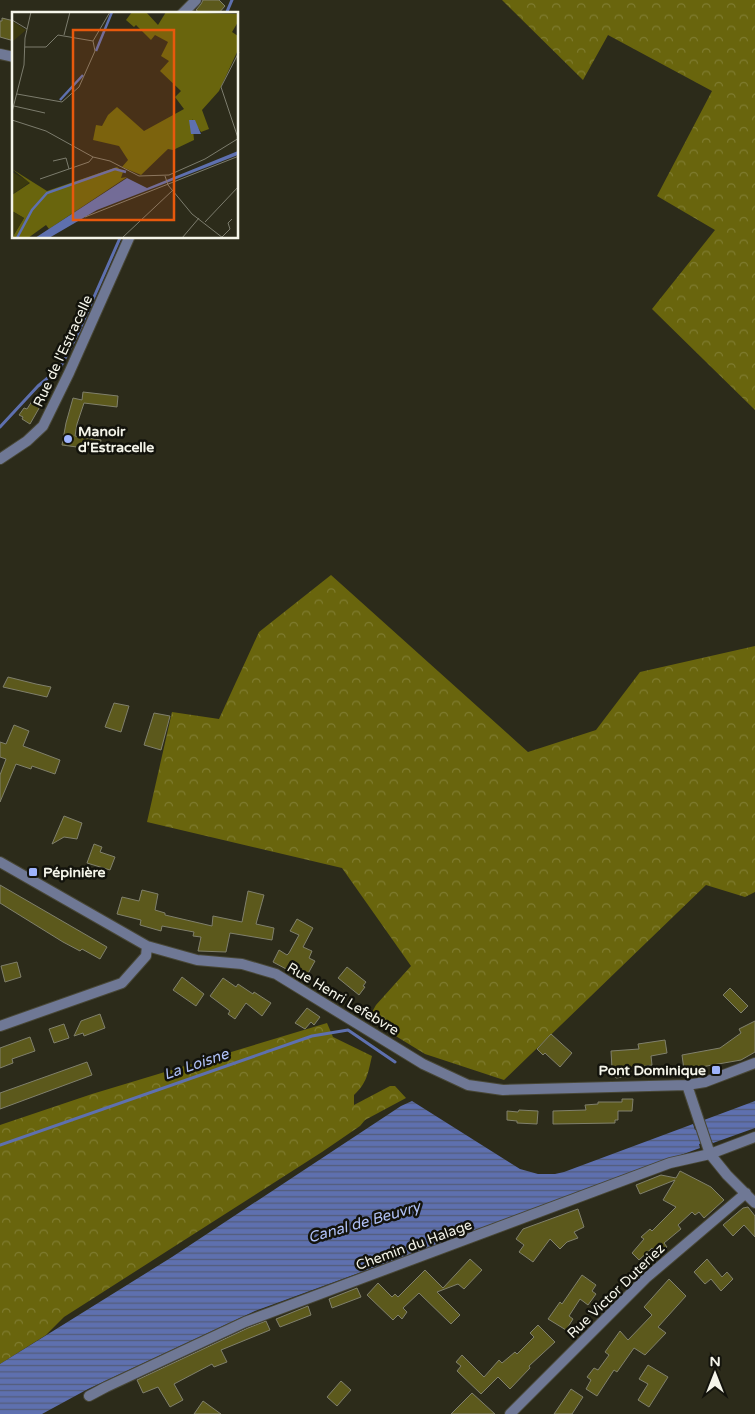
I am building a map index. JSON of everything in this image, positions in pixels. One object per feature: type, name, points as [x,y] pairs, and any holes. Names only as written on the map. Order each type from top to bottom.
[{"type":"street","points":[[184,12],[196,0]]},
{"type":"street","name":"Rue de l'Estracelle","points":[[0,459],[27,441],[43,426],[69,373],[129,239]]},
{"type":"street","name":"Rue Henri Lefebvre","points":[[0,862],[147,946],[197,960],[242,964],[276,974],[423,1064],[468,1085],[503,1090],[687,1085],[705,1082],[755,1063]]},
{"type":"street","points":[[0,1026],[122,983],[146,956],[147,946]]},
{"type":"street","points":[[687,1085],[708,1150],[727,1175],[755,1203]]},
{"type":"street","name":"Chemin du Halage","points":[[89,1396],[245,1322],[670,1163],[755,1137]]},
{"type":"street","name":"Rue Victor Duteriez","points":[[510,1414],[646,1278],[746,1193]]},
{"type":"green space","points":[[502,0],[755,0],[755,410],[652,309],[715,230],[657,196],[712,91],[608,35],[583,80]]},
{"type":"green space","points":[[331,575],[528,752],[596,730],[640,672],[755,646],[755,892],[745,897],[706,885],[504,1080],[425,1054],[368,1019],[376,1005],[411,966],[342,868],[147,822],[172,712],[219,719],[259,632]]},
{"type":"green space","points":[[327,1023],[333,1037],[372,1056],[364,1082],[354,1095],[354,1105],[390,1086],[395,1086],[406,1098],[365,1120],[360,1126],[322,1152],[64,1317],[46,1335],[0,1364],[0,1125],[92,1094]]},
{"type":"water","name":"Canal de Beuvry","points":[[412,1101],[520,1169],[538,1174],[564,1172],[693,1124],[695,1130],[706,1126],[704,1120],[755,1101],[755,1128],[713,1143],[711,1141],[699,1144],[700,1148],[255,1311],[88,1389],[42,1414],[0,1414],[0,1364],[172,1257],[401,1106]]},
{"type":"building","points":[[203,0],[219,0],[225,6],[220,12],[199,12],[196,10]]},
{"type":"building","points":[[2,18],[12,20],[12,40],[0,37],[0,21],[2,21]]},
{"type":"building","points":[[83,392],[118,396],[117,407],[84,403],[75,436],[101,440],[99,450],[62,445],[73,398],[82,400]]},
{"type":"building","points":[[34,398],[42,403],[30,424],[19,415],[24,408],[27,409]]},
{"type":"building","points":[[8,677],[51,687],[47,697],[3,687]]},
{"type":"building","points":[[114,703],[129,706],[121,732],[105,727]]},
{"type":"building","points":[[154,713],[170,716],[161,750],[144,745]]},
{"type":"building","points":[[14,725],[29,731],[23,746],[60,760],[55,774],[32,766],[31,769],[16,764],[0,802],[0,775],[6,759],[0,757],[0,742],[6,744]]},
{"type":"building","points":[[64,816],[82,823],[77,839],[64,837],[52,844]]},
{"type":"building","points":[[94,844],[102,847],[100,852],[115,857],[110,870],[87,863]]},
{"type":"building","points":[[0,885],[107,947],[100,959],[82,949],[80,951],[63,942],[0,903]]},
{"type":"building","points":[[142,890],[158,894],[155,910],[165,913],[165,915],[212,926],[213,916],[242,922],[248,891],[264,895],[256,924],[274,928],[272,940],[230,933],[226,952],[198,951],[201,937],[193,936],[194,932],[162,926],[161,931],[140,925],[141,920],[117,914],[122,897],[139,901]]},
{"type":"building","points":[[297,919],[313,928],[303,947],[312,951],[309,958],[315,961],[305,979],[273,962],[279,950],[287,955],[289,953],[299,935],[290,931]]},
{"type":"building","points":[[17,962],[21,977],[5,982],[1,966]]},
{"type":"building","points":[[347,967],[366,982],[359,995],[338,978]]},
{"type":"building","points":[[182,977],[204,994],[196,1006],[173,990]]},
{"type":"building","points":[[223,978],[236,987],[238,984],[271,1003],[262,1016],[246,1003],[235,1019],[228,1014],[230,1011],[210,996]]},
{"type":"building","points":[[730,988],[748,1006],[741,1013],[723,995]]},
{"type":"building","points":[[307,1008],[320,1017],[314,1025],[311,1022],[305,1029],[295,1023]]},
{"type":"building","points":[[100,1014],[105,1028],[84,1036],[83,1033],[74,1036],[81,1021]]},
{"type":"building","points":[[755,1021],[755,1052],[741,1060],[684,1070],[682,1055],[720,1048],[741,1033],[739,1029]]},
{"type":"building","points":[[64,1024],[69,1038],[54,1043],[49,1029]]},
{"type":"building","points":[[551,1034],[572,1053],[560,1067],[545,1053],[543,1055],[537,1049]]},
{"type":"building","points":[[30,1037],[35,1051],[12,1059],[13,1063],[0,1068],[0,1048]]},
{"type":"building","points":[[665,1040],[667,1053],[651,1056],[652,1065],[629,1069],[630,1076],[616,1078],[615,1071],[612,1068],[611,1051],[639,1049],[638,1044]]},
{"type":"building","points":[[87,1062],[92,1075],[0,1109],[0,1093]]},
{"type":"building","points":[[622,1099],[633,1099],[632,1111],[618,1111],[618,1120],[615,1120],[615,1123],[553,1124],[553,1111],[586,1110],[585,1105],[598,1104],[598,1102],[622,1102]]},
{"type":"building","points":[[519,1110],[538,1111],[537,1124],[517,1123],[517,1121],[507,1120],[507,1111],[518,1112]]},
{"type":"building","points":[[680,1171],[711,1187],[724,1200],[704,1218],[699,1212],[695,1215],[692,1212],[678,1225],[681,1229],[664,1243],[667,1247],[658,1255],[652,1248],[639,1260],[632,1253],[644,1239],[641,1237],[650,1229],[652,1231],[676,1207],[663,1200],[675,1180],[640,1194],[636,1185],[661,1175],[676,1178]]},
{"type":"building","points":[[748,1207],[755,1216],[755,1237],[744,1225],[733,1236],[723,1225],[743,1208]]},
{"type":"building","points":[[578,1209],[584,1227],[574,1232],[578,1238],[567,1242],[560,1249],[550,1239],[533,1262],[519,1252],[524,1245],[516,1239],[523,1229]]},
{"type":"building","points":[[470,1259],[482,1270],[464,1289],[458,1284],[437,1292],[460,1315],[451,1324],[419,1293],[403,1308],[407,1312],[402,1319],[398,1315],[393,1320],[367,1295],[378,1283],[392,1297],[395,1294],[398,1297],[425,1270],[443,1288]]},
{"type":"building","points":[[707,1259],[722,1277],[727,1272],[733,1279],[721,1291],[711,1279],[705,1284],[694,1272]]},
{"type":"building","points":[[582,1275],[596,1285],[592,1291],[596,1294],[588,1305],[580,1299],[569,1316],[573,1319],[566,1330],[548,1319],[560,1302],[562,1304]]},
{"type":"building","points":[[669,1279],[686,1296],[658,1327],[666,1333],[645,1355],[634,1348],[617,1372],[614,1370],[597,1396],[586,1389],[591,1380],[587,1377],[594,1368],[598,1370],[609,1355],[605,1352],[620,1331],[628,1340],[652,1315],[644,1307]]},
{"type":"building","points":[[357,1288],[361,1297],[332,1308],[329,1299]]},
{"type":"building","points":[[308,1306],[311,1315],[280,1327],[276,1319]]},
{"type":"building","points":[[266,1321],[270,1330],[221,1350],[227,1362],[214,1367],[212,1364],[174,1384],[183,1400],[170,1407],[158,1387],[143,1393],[137,1380]]},
{"type":"building","points":[[538,1325],[555,1342],[529,1366],[530,1368],[510,1389],[498,1377],[481,1394],[457,1371],[461,1366],[456,1362],[462,1355],[484,1377],[499,1360],[502,1363],[515,1352],[517,1354],[534,1337],[530,1333]]},
{"type":"building","points":[[648,1365],[668,1377],[649,1407],[638,1400],[648,1384],[639,1379]]},
{"type":"building","points":[[341,1381],[351,1390],[337,1406],[327,1397]]},
{"type":"building","points":[[571,1389],[583,1397],[572,1414],[554,1414]]},
{"type":"building","points":[[472,1393],[495,1414],[451,1414]]},
{"type":"building","points":[[203,1401],[221,1414],[194,1414]]},
{"type":"waterway","points":[[227,12],[232,0]]},
{"type":"waterway","points":[[0,427],[38,386],[60,368],[79,331],[120,239]]},
{"type":"waterway","name":"La Loisne","points":[[0,1145],[312,1036],[348,1030],[395,1062]]},
{"type":"place","name":"Manoir d'Estracelle","points":[[68,439]]},
{"type":"place","name":"Pépinière","points":[[33,872]]},
{"type":"place","name":"Pont Dominique","points":[[716,1070]]}]
